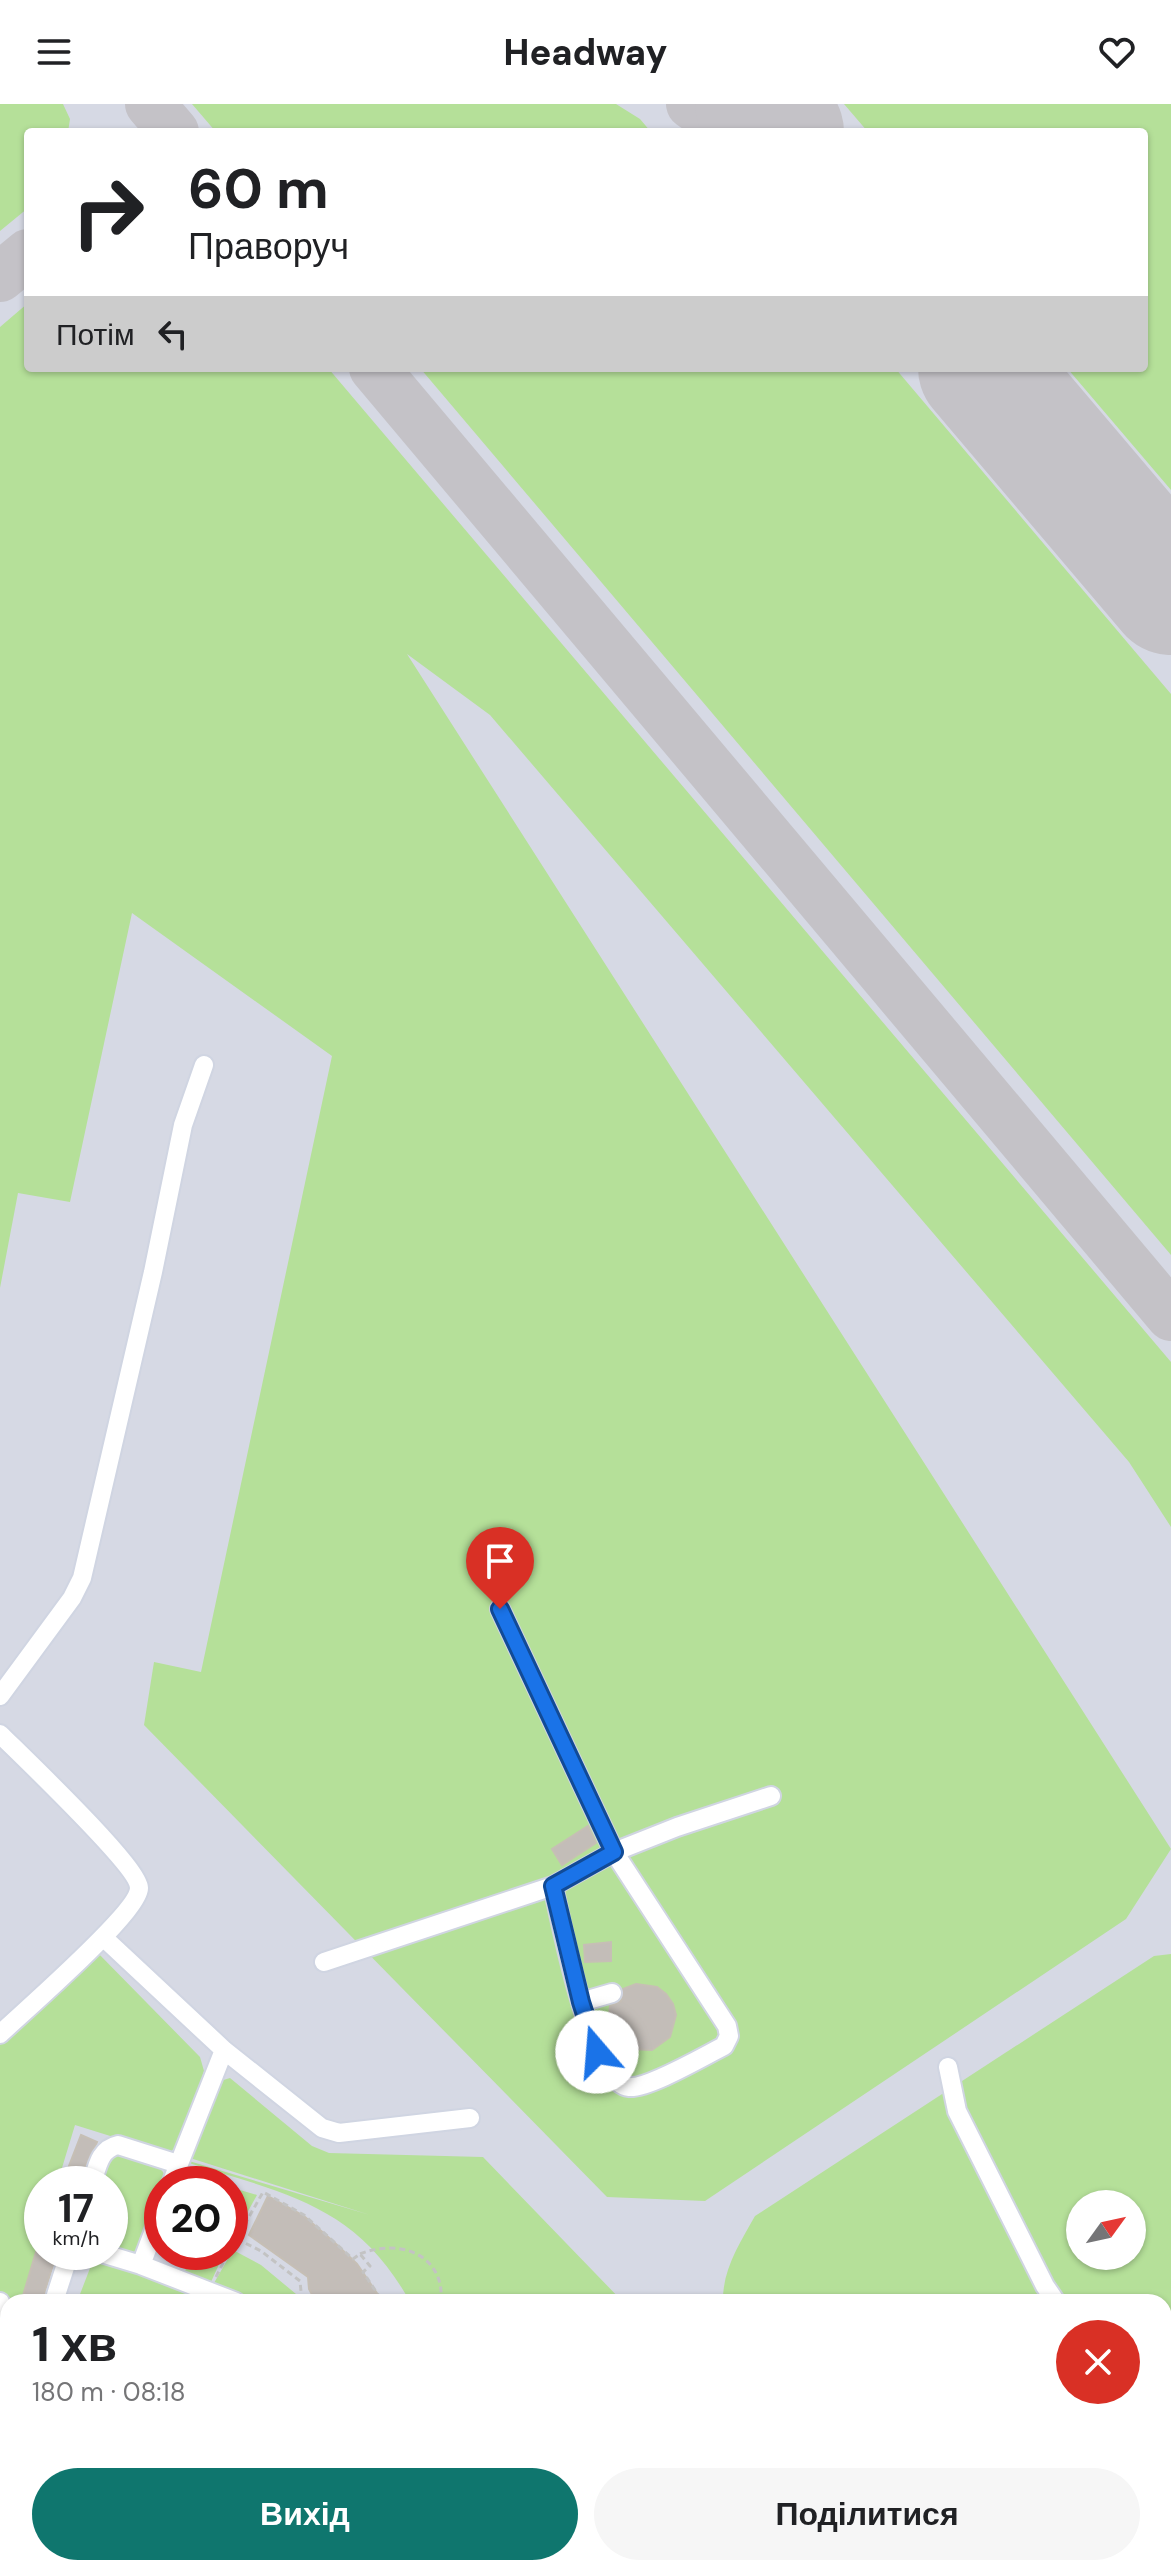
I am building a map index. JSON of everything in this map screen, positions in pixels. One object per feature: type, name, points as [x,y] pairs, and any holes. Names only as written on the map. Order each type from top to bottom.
[{"type":"lane","points":[[0,1696],[72,1598],[82,1578],[153,1272],[183,1125],[204,1065]]},
{"type":"lane","points":[[500,1609],[614,1852],[727,2026],[729,2036],[724,2046],[644,2085],[627,2087],[616,2082],[597,2052],[581,2002],[553,1886]]},
{"type":"lane","points":[[0,1734],[136,1875],[139,1886],[137,1897],[103,1937],[0,2034]]},
{"type":"lane","points":[[324,1962],[553,1886],[614,1852],[771,1796]]},
{"type":"lane","points":[[103,1937],[224,2050],[322,2128],[339,2133],[470,2118]]},
{"type":"lane","points":[[581,2002],[612,1993]]},
{"type":"lane","points":[[98,2166],[100,2158],[112,2146],[118,2145],[178,2164],[224,2050]]},
{"type":"lane","points":[[948,2067],[957,2111],[1050,2294]]},
{"type":"lane","points":[[141,2265],[144,2257]]},
{"type":"lane","points":[[128,2261],[216,2294]]},
{"type":"lane","points":[[56,2294],[64,2270]]},
{"type":"path","points":[[248,2219],[263,2192],[304,2215],[353,2259],[389,2246],[419,2255],[434,2271],[440,2294]]},
{"type":"path","points":[[248,2244],[300,2281],[301,2294]]},
{"type":"path","points":[[360,2254],[370,2266],[363,2272],[378,2294]]},
{"type":"path","points":[[208,2291],[220,2270]]},
{"type":"shaded area","points":[[0,104],[1171,104],[1171,2294],[0,2294]]},
{"type":"green space","points":[[0,104],[63,104],[70,119],[69,128],[24,128],[24,211],[0,231]]},
{"type":"green space","points":[[192,104],[616,104],[640,119],[648,128],[213,128]]},
{"type":"green space","points":[[844,104],[1171,104],[1171,490],[1070,372],[1148,372],[1148,128],[865,128]]},
{"type":"green space","points":[[24,306],[24,372],[331,372],[1171,1362],[1171,1527],[1129,1462],[490,715],[407,654],[1171,1849],[1126,1919],[705,2201],[607,2197],[144,1725],[154,1662],[201,1672],[332,1056],[132,913],[70,1202],[18,1193],[0,1288],[0,327]]},
{"type":"green space","points":[[423,372],[898,372],[1171,694],[1171,1255]]},
{"type":"green space","points":[[94,1949],[200,2057],[204,2071],[185,2139],[168,2154],[75,2125],[63,2166],[24,2166],[24,2270],[32,2270],[25,2294],[0,2294],[0,2037]]},
{"type":"green space","points":[[1171,1954],[1171,2294],[723,2294],[733,2257],[755,2216],[1154,1956]]},
{"type":"green space","points":[[230,2078],[312,2146],[329,2153],[483,2157],[615,2294],[405,2294],[389,2269],[367,2244],[342,2224],[316,2208],[248,2181],[248,2179],[370,2215],[248,2176],[248,2166],[215,2166],[190,2158],[220,2081]]},
{"type":"green space","points":[[118,2152],[157,2166],[144,2166],[144,2238],[136,2255],[128,2253],[128,2166],[104,2166]]},
{"type":"green space","points":[[248,2192],[257,2195],[248,2211]]},
{"type":"green space","points":[[248,2258],[296,2294],[232,2294],[214,2283],[221,2270],[248,2270]]},
{"type":"green space","points":[[128,2267],[199,2294],[80,2294],[89,2270],[128,2270]]},
{"type":"green space","points":[[185,2270],[216,2270],[211,2282]]},
{"type":"building","points":[[588,1826],[596,1843],[562,1865],[552,1849]]},
{"type":"building","points":[[611,1942],[611,1961],[585,1962],[584,1945]]},
{"type":"building","points":[[636,1984],[657,1987],[673,2004],[676,2015],[670,2037],[652,2050],[629,2049],[612,2035],[608,2025],[610,2006],[621,2001],[623,1989]]},
{"type":"building","points":[[81,2135],[97,2142],[85,2166],[69,2166]]},
{"type":"building","points":[[268,2196],[304,2216],[335,2243],[357,2264],[378,2294],[312,2294],[308,2277],[249,2235]]},
{"type":"building","points":[[31,2270],[51,2270],[45,2294],[23,2294]]},
{"type":"taxiway","points":[[150,104],[171,128]]},
{"type":"taxiway","points":[[691,104],[725,128]]},
{"type":"taxiway","points":[[0,277],[24,257]]},
{"type":"taxiway","points":[[377,372],[1171,1316]]},
{"type":"runway","points":[[758,104],[778,128]]},
{"type":"runway","points":[[984,372],[1171,592]]},
{"type":"route","points":[[500,1609],[614,1852],[553,1886],[581,2002],[597,2052]]}]
